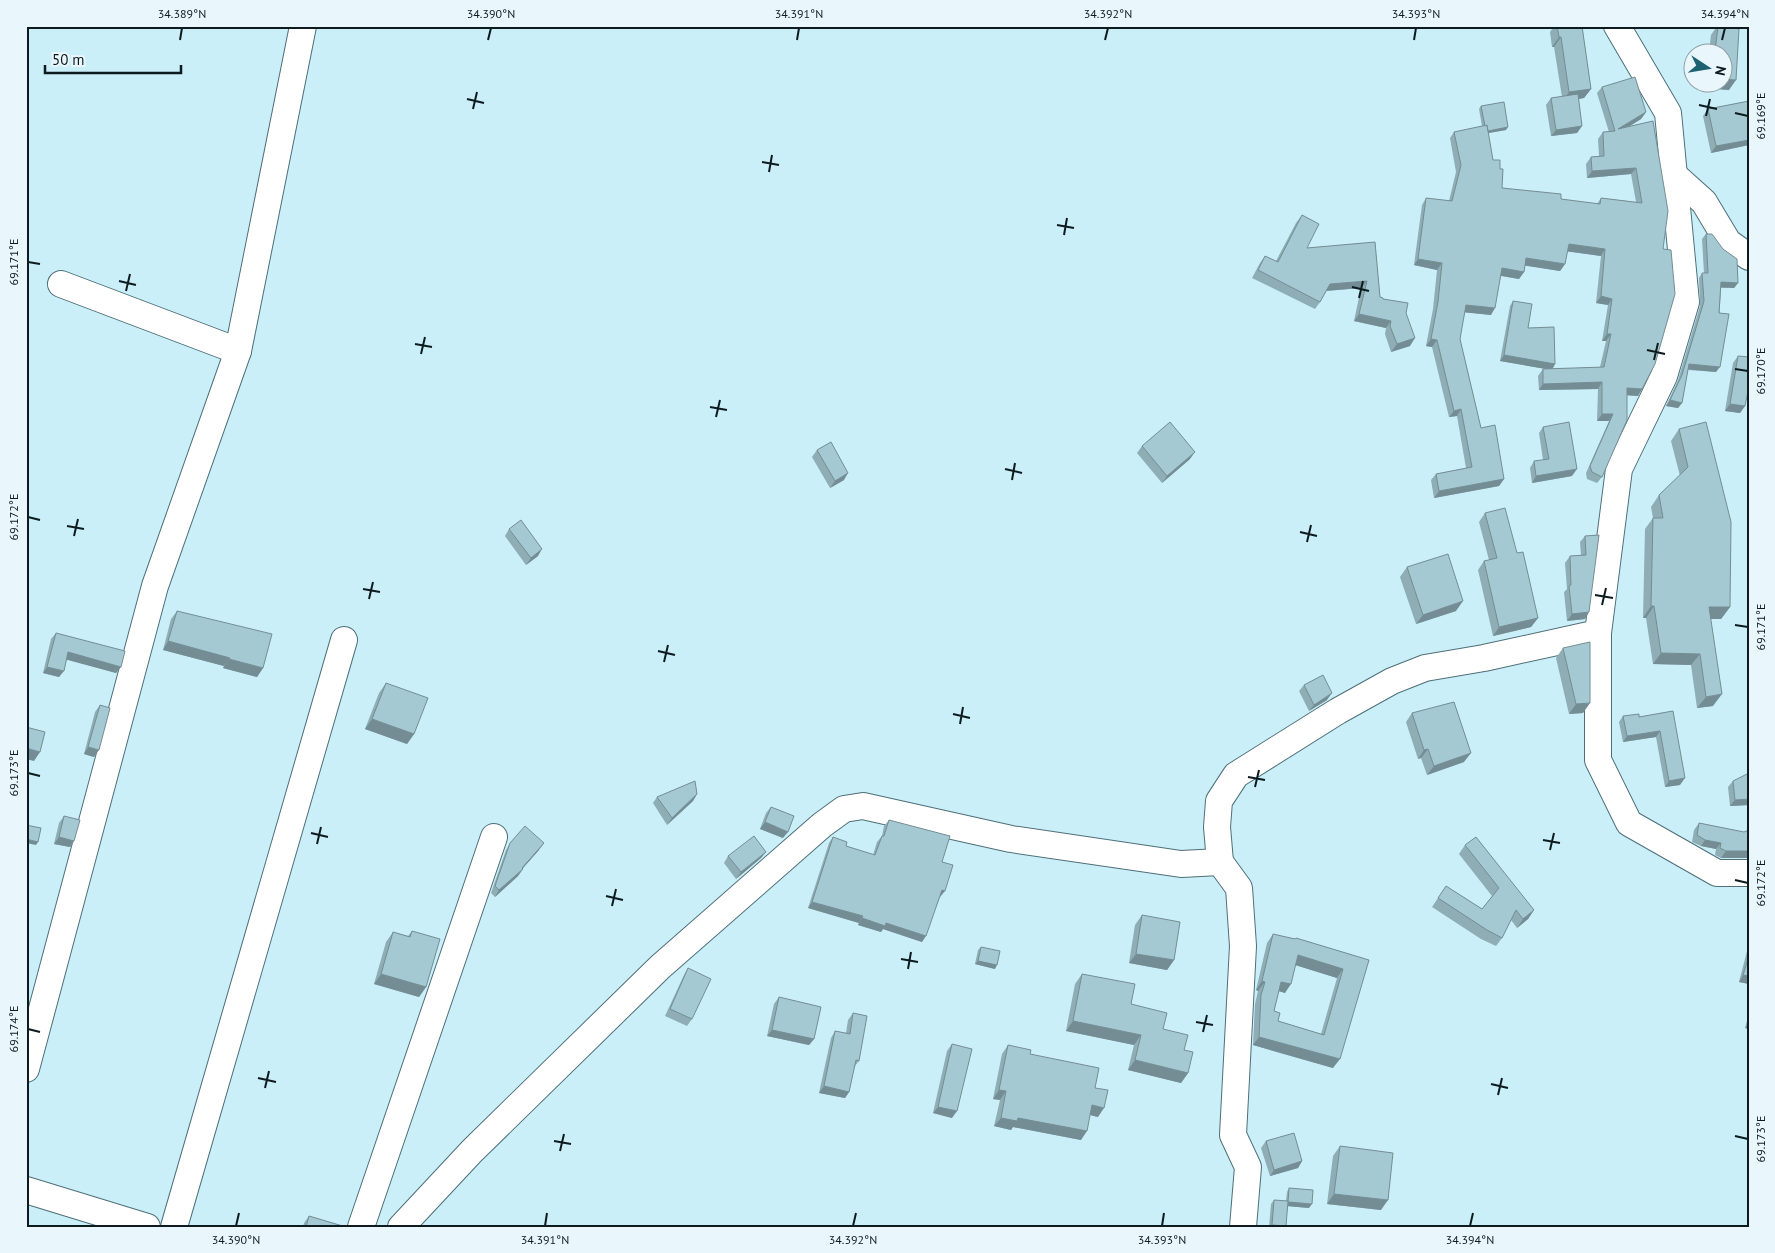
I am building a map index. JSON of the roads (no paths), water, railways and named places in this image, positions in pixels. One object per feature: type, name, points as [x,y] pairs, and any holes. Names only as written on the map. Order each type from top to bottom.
[{"type":"street","points":[[26,1069],[156,586],[238,351],[303,26]]},
{"type":"street","points":[[1617,26],[1668,112],[1686,302],[1664,376],[1619,469],[1598,633],[1598,760],[1629,823],[1717,873],[1749,873]]},
{"type":"street","points":[[1674,175],[1704,202],[1728,242],[1749,257]]},
{"type":"street","points":[[61,284],[238,351]]},
{"type":"street","points":[[1243,1227],[1248,1168],[1233,1136],[1242,936],[1239,888],[1220,862],[1217,827],[1220,801],[1236,775],[1338,711],[1392,681],[1425,668],[1484,658],[1598,633]]},
{"type":"street","points":[[174,1227],[344,640]]},
{"type":"street","points":[[401,1227],[472,1151],[660,967],[822,825],[844,809],[864,806],[1011,840],[1181,864],[1220,862]]},
{"type":"street","points":[[361,1227],[494,837]]},
{"type":"street","points":[[26,1190],[147,1227]]}]
